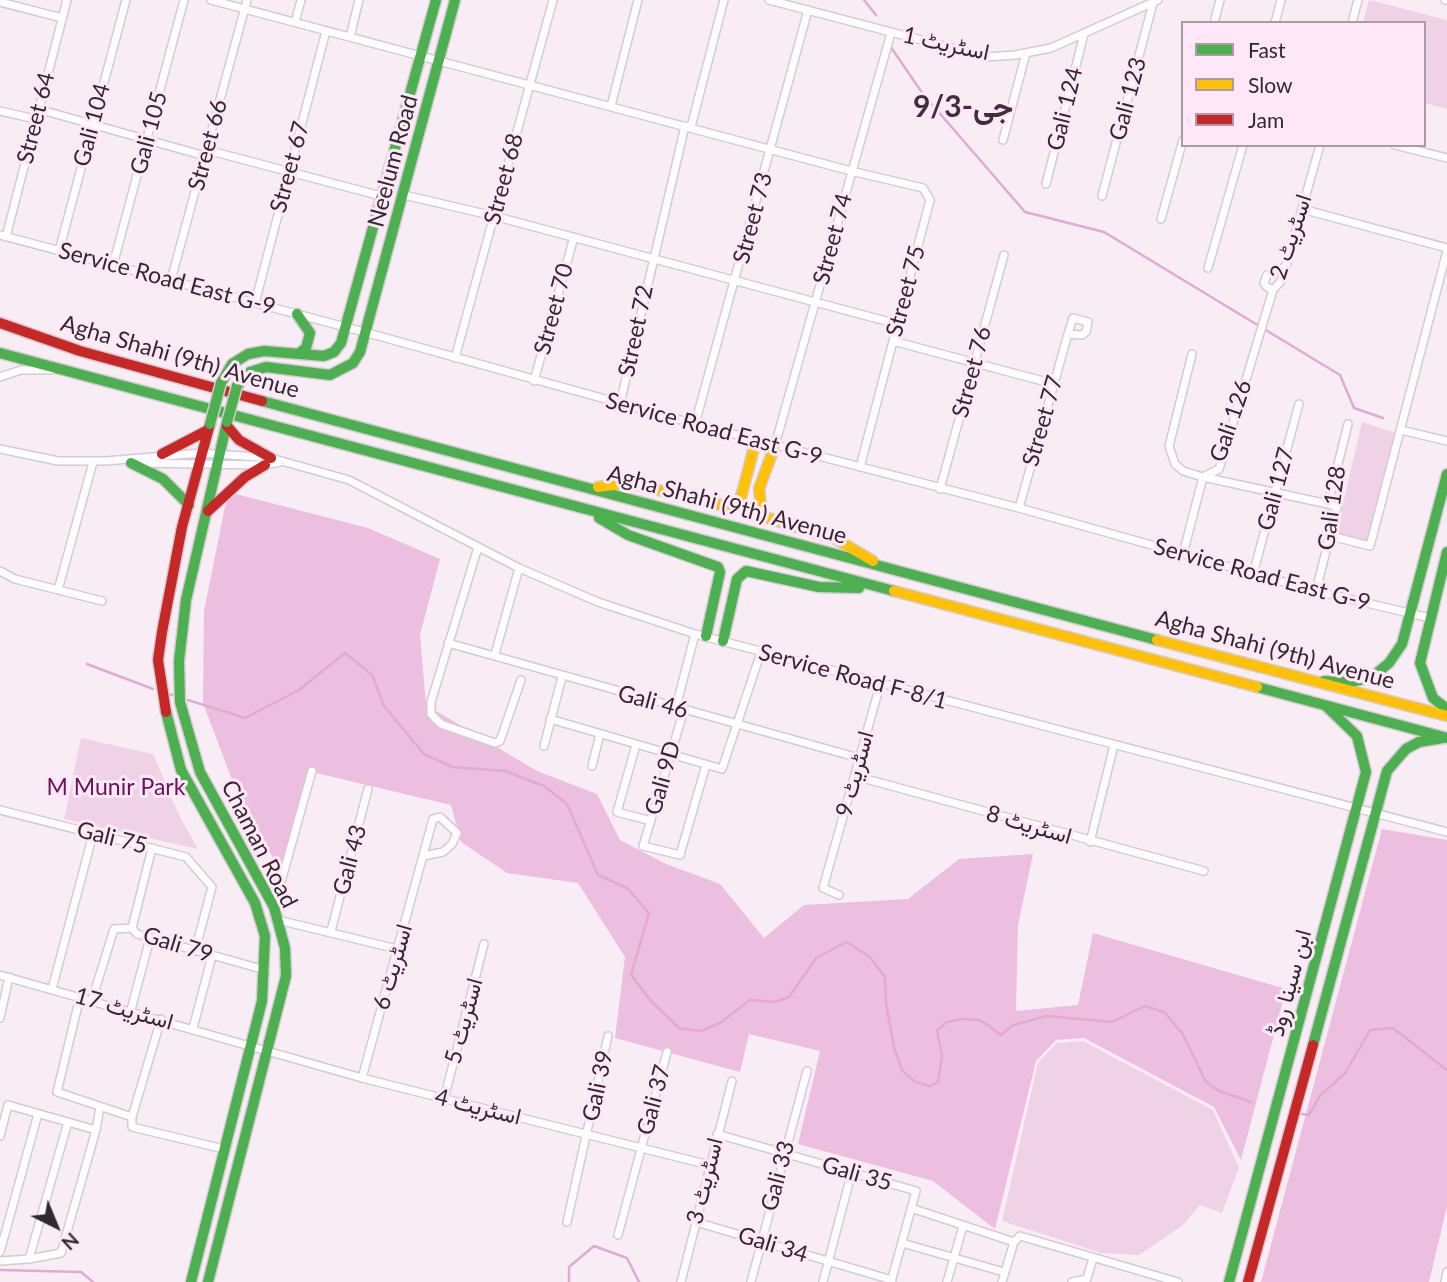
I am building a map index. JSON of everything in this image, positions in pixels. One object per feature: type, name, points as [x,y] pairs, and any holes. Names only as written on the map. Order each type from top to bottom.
[{"type":"main road","name":"Neelum Road","points":[[298,354],[324,356],[334,352],[346,327],[436,0]]},
{"type":"main road","name":"Neelum Road","points":[[237,386],[250,372],[266,367],[318,374],[342,371],[353,363],[368,332],[455,0]]},
{"type":"main road","points":[[297,314],[310,333],[306,348],[298,354]]},
{"type":"main road","name":"Agha Shahi (9th) Avenue","points":[[0,323],[79,351],[883,568],[1447,716]]},
{"type":"main road","name":"Chaman Road","points":[[191,1282],[248,1045],[262,1000],[265,936],[255,903],[181,770],[161,693],[158,660],[189,505],[221,383],[232,364],[248,354],[264,351],[298,354]]},
{"type":"main road","name":"Agha Shahi (9th) Avenue","points":[[0,353],[73,370],[585,510],[1446,738]]},
{"type":"main road","name":"Chaman Road","points":[[208,1282],[286,976],[285,948],[274,908],[200,772],[180,702],[179,661],[186,600],[237,386]]},
{"type":"main road","points":[[208,511],[246,477],[272,462],[247,445],[227,424]]},
{"type":"main road","points":[[162,454],[209,427]]},
{"type":"main road","points":[[592,488],[629,483],[730,507],[741,497],[756,440]]},
{"type":"main road","points":[[775,445],[765,467],[760,489],[759,504],[768,518],[834,538],[883,568]]},
{"type":"main road","points":[[127,461],[163,480],[189,505]]},
{"type":"main road","points":[[1313,680],[1352,682],[1372,677],[1390,663],[1402,644],[1447,474]]},
{"type":"main road","points":[[585,510],[628,535],[718,567],[720,572],[701,635]]},
{"type":"main road","points":[[1447,552],[1420,663],[1433,698],[1447,709]]},
{"type":"main road","points":[[723,641],[737,579],[746,572],[819,587],[879,588]]},
{"type":"main road","points":[[978,614],[972,604],[974,598],[986,594]]},
{"type":"main road","name":"ابن سینا روڈ","points":[[1229,1282],[1366,772],[1361,745],[1346,724],[1325,705]]},
{"type":"main road","name":"ابن سینا روڈ","points":[[1248,1282],[1387,771],[1397,758],[1419,742],[1446,738]]},
{"type":"street","name":"Street 64","points":[[3,236],[66,0]]},
{"type":"street","name":"Gali 104","points":[[59,251],[126,0]]},
{"type":"street","name":"Gali 105","points":[[113,265],[184,0]]},
{"type":"street","name":"Street 75","points":[[211,0],[923,188],[930,200],[860,467]]},
{"type":"street","name":"Street 66","points":[[171,280],[247,0]]},
{"type":"street","points":[[295,22],[301,0]]},
{"type":"street","points":[[350,37],[359,0]]},
{"type":"street","name":"Street 68","points":[[455,358],[553,0]]},
{"type":"street","points":[[611,106],[638,0]]},
{"type":"street","name":"Street 72","points":[[620,404],[652,258],[724,0]]},
{"type":"street","name":"اسٹریٹ 1","points":[[769,0],[986,57],[1051,48],[1155,1]]},
{"type":"street","points":[[1215,21],[1220,0]]},
{"type":"street","points":[[1276,21],[1281,0]]},
{"type":"street","points":[[1353,21],[1358,0]]},
{"type":"street","points":[[1,1],[62,18]]},
{"type":"street","name":"Gali 123","points":[[1102,195],[1155,1]]},
{"type":"street","name":"Street 73","points":[[695,424],[772,150],[808,10]]},
{"type":"street","name":"Street 67","points":[[255,303],[326,31]]},
{"type":"street","name":"Street 74","points":[[775,445],[891,33]]},
{"type":"street","name":"Gali 124","points":[[1046,184],[1084,34]]},
{"type":"street","points":[[1003,140],[1026,53]]},
{"type":"street","points":[[38,109],[148,140],[381,196]]},
{"type":"street","points":[[0,111],[35,120]]},
{"type":"street","points":[[1161,219],[1181,147]]},
{"type":"street","points":[[1208,268],[1242,147]]},
{"type":"street","name":"اسٹریٹ 2","points":[[1285,267],[1267,275],[1264,283],[1273,290],[1282,280],[1319,147]]},
{"type":"street","points":[[1403,147],[1447,158]]},
{"type":"street","points":[[404,195],[494,216],[897,324]]},
{"type":"street","points":[[1302,209],[1447,249],[1443,284],[1370,546],[1331,536]]},
{"type":"street","name":"Service Road East G-9","points":[[3,236],[368,332],[620,404],[1019,508],[1316,591],[1430,618]]},
{"type":"street","name":"Street 70","points":[[534,380],[573,237]]},
{"type":"street","name":"Street 76","points":[[940,489],[1004,255]]},
{"type":"street","name":"Gali 126","points":[[1192,354],[1169,446],[1175,464],[1183,471],[1203,477],[1219,469],[1273,290]]},
{"type":"street","name":"Street 77","points":[[1019,508],[1068,334]]},
{"type":"street","points":[[893,341],[1054,384]]},
{"type":"street","points":[[0,377],[21,370],[73,370]]},
{"type":"street","name":"Gali 127","points":[[1253,574],[1299,404]]},
{"type":"street","name":"Gali 128","points":[[1316,591],[1337,507],[1328,505],[1348,424]]},
{"type":"street","points":[[1401,430],[1447,441]]},
{"type":"street","name":"Service Road F-8/1","points":[[0,449],[58,461],[93,462],[201,453]]},
{"type":"street","name":"Service Road F-8/1","points":[[127,461],[162,454],[201,453],[219,459],[272,462],[349,480],[519,568],[598,602],[701,635],[880,685],[1447,832]]},
{"type":"street","points":[[58,590],[93,462]]},
{"type":"street","points":[[1203,477],[1328,505]]},
{"type":"street","name":"Gali 126","points":[[1183,554],[1203,477]]},
{"type":"street","points":[[478,547],[431,702],[431,714],[441,724],[495,743],[500,741],[521,680]]},
{"type":"street","points":[[495,654],[519,568]]},
{"type":"street","points":[[0,571],[15,579],[102,601]]},
{"type":"street","name":"Gali 9D","points":[[701,635],[643,846],[680,855],[706,765]]},
{"type":"street","name":"Gali 46","points":[[449,643],[554,671],[562,677],[859,758]]},
{"type":"street","points":[[550,719],[722,769],[734,725],[761,652]]},
{"type":"street","points":[[544,746],[562,677]]},
{"type":"street","name":"اسٹریٹ 9","points":[[839,895],[823,888],[880,685]]},
{"type":"street","points":[[592,766],[600,734]]},
{"type":"street","points":[[636,745],[617,812],[651,821]]},
{"type":"street","points":[[1090,842],[1114,745]]},
{"type":"street","points":[[274,908],[312,771]]},
{"type":"street","name":"اسٹریٹ 8","points":[[855,776],[1204,871]]},
{"type":"street","name":"Gali 43","points":[[331,931],[368,789]]},
{"type":"street","name":"Gali 75","points":[[0,810],[186,857],[212,887],[195,951]]},
{"type":"street","name":"اسٹریٹ 6","points":[[362,1078],[433,819],[440,817],[457,833],[452,844],[443,852],[423,856]]},
{"type":"street","points":[[52,989],[93,834]]},
{"type":"street","name":"Gali 79","points":[[152,848],[132,928],[136,934],[265,970]]},
{"type":"street","points":[[278,920],[397,949]]},
{"type":"street","points":[[92,1000],[114,929],[132,928]]},
{"type":"street","points":[[131,1010],[150,937]]},
{"type":"street","name":"اسٹریٹ 5","points":[[444,1099],[484,944]]},
{"type":"street","points":[[192,1028],[212,956]]},
{"type":"street","name":"اسٹریٹ 17","points":[[0,975],[248,1045]]},
{"type":"street","points":[[0,1018],[9,977]]},
{"type":"street","points":[[80,997],[57,1091],[132,1117]]},
{"type":"street","points":[[161,1019],[130,1124],[135,1129],[224,1149]]},
{"type":"street","name":"Gali 39","points":[[567,1222],[608,1036]]},
{"type":"street","name":"اسٹریٹ 4","points":[[248,1045],[362,1078],[709,1165]]},
{"type":"street","name":"Gali 37","points":[[618,1235],[667,1052]]},
{"type":"street","name":"Gali 33","points":[[751,1282],[807,1071]]},
{"type":"street","name":"اسٹریٹ 3","points":[[681,1282],[732,1081]]},
{"type":"street","points":[[0,1136],[8,1105],[96,1130]]},
{"type":"street","points":[[0,1261],[61,1253],[100,1107]]},
{"type":"street","points":[[0,1252],[38,1114]]},
{"type":"street","points":[[29,1259],[68,1122]]},
{"type":"street","name":"Gali 35","points":[[717,1134],[916,1191],[911,1208],[963,1226],[1014,1242],[1020,1236],[1093,1258]]},
{"type":"street","points":[[822,1282],[852,1171]]},
{"type":"street","points":[[891,1281],[911,1208]]},
{"type":"street","name":"Gali 34","points":[[696,1222],[891,1281]]},
{"type":"street","points":[[947,1282],[963,1226]]},
{"type":"street","points":[[1002,1282],[1014,1242]]},
{"type":"street","points":[[902,1243],[1004,1272]]},
{"type":"street","points":[[1072,1282],[1087,1280],[1093,1258],[1151,1279],[1178,1282]]},
{"type":"street","points":[[1445,1282],[1447,1272]]},
{"type":"green space","points":[[1369,0],[1447,20],[1447,109],[1426,104],[1426,21],[1364,21]]},
{"type":"green space","points":[[1362,422],[1397,433],[1367,541],[1336,533]]},
{"type":"green space","name":"M Munir Park","points":[[81,738],[153,754],[180,817],[198,849],[64,819]]},
{"type":"green space","points":[[1083,1041],[1213,1110],[1239,1168],[1222,1213],[1200,1205],[1183,1225],[1139,1255],[1101,1253],[1002,1221],[1038,1062],[1057,1043]]},
{"type":"shaded area","points":[[228,492],[368,528],[440,559],[420,635],[426,705],[537,771],[597,794],[620,840],[666,864],[720,884],[764,938],[804,905],[908,899],[959,859],[1033,854],[1018,925],[1016,1011],[1078,1005],[1093,933],[1286,989],[1241,1160],[1214,1107],[1084,1038],[1056,1040],[1036,1061],[995,1229],[933,1181],[798,1144],[820,1051],[749,1034],[740,1072],[615,1038],[625,957],[578,883],[507,873],[461,842],[451,805],[312,772],[280,870],[239,798],[203,703],[204,611]]},
{"type":"shaded area","points":[[1382,829],[1447,840],[1447,1206],[1429,1282],[1261,1282]]},
{"type":"waterway","points":[[864,0],[876,15]]},
{"type":"waterway","points":[[890,46],[923,94],[1025,212],[1104,232],[1340,375],[1354,408],[1383,418]]},
{"type":"waterway","points":[[188,700],[245,718],[299,690],[345,653],[372,675],[384,706],[424,754],[452,767],[505,771],[544,786],[567,804],[598,875],[627,888],[649,913],[631,975],[651,1001],[679,1028],[701,1031],[720,1023],[750,1000],[775,1002],[789,997],[816,958],[846,942],[869,956],[885,977],[886,1003],[894,1048],[902,1070],[915,1082],[930,1086],[938,1082],[942,1056],[937,1030],[947,1022],[980,1020],[1001,1035],[1013,1025],[1047,1016],[1112,1022],[1145,1006],[1164,1012],[1182,1033],[1206,1082],[1219,1091],[1251,1102]]},
{"type":"waterway","points":[[87,664],[153,689]]},
{"type":"waterway","points":[[1302,1114],[1309,1115],[1320,1096],[1346,1072],[1370,1030],[1393,1028],[1447,1070]]},
{"type":"waterway","points":[[569,1282],[569,1267],[594,1246],[627,1258],[639,1282]]},
{"type":"waterway","points":[[0,1270],[81,1272],[93,1282]]},
{"type":"traffic: fast","points":[[221,383],[232,364],[248,354],[264,351],[324,356],[334,352],[341,343],[436,0]]},
{"type":"traffic: fast","points":[[237,386],[250,372],[266,367],[330,375],[353,363],[360,352],[455,0]]},
{"type":"traffic: fast","points":[[297,314],[310,333],[306,348],[298,354]]},
{"type":"traffic: fast","points":[[0,353],[894,591]]},
{"type":"traffic: fast","points":[[210,424],[221,383]]},
{"type":"traffic: fast","points":[[227,422],[237,386]]},
{"type":"traffic: fast","points":[[262,401],[1157,640]]},
{"type":"traffic: fast","points":[[208,1282],[286,976],[285,948],[274,907],[200,772],[180,702],[179,661],[186,600],[227,422]]},
{"type":"traffic: fast","points":[[131,463],[163,479],[189,505]]},
{"type":"traffic: fast","points":[[1324,681],[1352,682],[1372,677],[1389,663],[1402,644],[1447,474]]},
{"type":"traffic: fast","points":[[599,518],[628,535],[718,567],[720,572],[706,636]]},
{"type":"traffic: fast","points":[[1447,552],[1420,663],[1433,698],[1447,709]]},
{"type":"traffic: fast","points":[[723,641],[737,579],[746,571],[819,587],[859,588]]},
{"type":"traffic: fast","points":[[1257,687],[1447,738]]},
{"type":"traffic: fast","points":[[1229,1282],[1366,772],[1357,736],[1326,706]]},
{"type":"traffic: fast","points":[[166,712],[181,770],[255,903],[265,936],[262,1001],[191,1282]]},
{"type":"traffic: fast","points":[[1313,1045],[1387,771],[1406,749],[1419,742],[1443,738]]},
{"type":"traffic: slow","points":[[598,487],[629,483],[730,507],[736,505],[741,497],[756,440]]},
{"type":"traffic: slow","points":[[775,445],[759,489],[762,512],[768,518],[834,538],[873,561]]},
{"type":"traffic: slow","points":[[894,591],[1257,687]]},
{"type":"traffic: slow","points":[[1157,640],[1447,716]]},
{"type":"traffic: jam","points":[[0,323],[80,351],[262,401]]},
{"type":"traffic: jam","points":[[166,712],[158,660],[162,632],[182,527],[210,424]]},
{"type":"traffic: jam","points":[[227,426],[239,440],[271,458]]},
{"type":"traffic: jam","points":[[162,454],[208,430]]},
{"type":"traffic: jam","points":[[208,511],[245,477],[265,465]]},
{"type":"traffic: jam","points":[[1248,1282],[1313,1045]]},
{"type":"district","name":"جی-9/3","points":[[963,107]]}]
